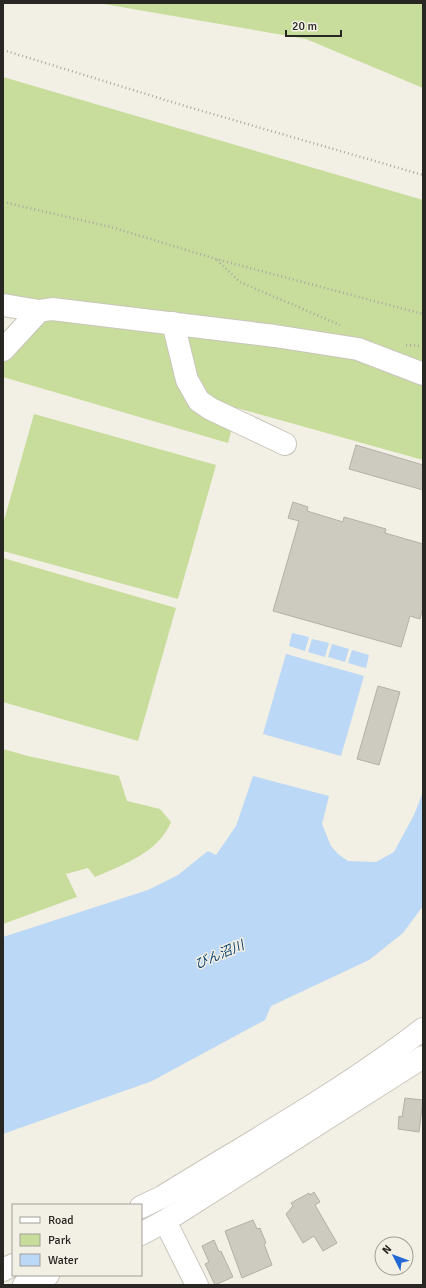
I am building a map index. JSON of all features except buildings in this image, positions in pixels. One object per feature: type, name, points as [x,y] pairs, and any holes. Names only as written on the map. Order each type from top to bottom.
[{"type":"street","points":[[3,305],[39,311],[52,309],[275,336],[358,349],[423,374]]},
{"type":"street","points":[[3,350],[39,311]]},
{"type":"street","points":[[173,324],[187,380],[199,401],[211,409],[285,444]]},
{"type":"street","points":[[142,1207],[162,1197],[289,1119],[370,1067],[423,1028]]},
{"type":"street","points":[[142,1233],[165,1221],[423,1057]]},
{"type":"street","points":[[165,1221],[197,1285]]},
{"type":"street","points":[[3,1270],[12,1266]]},
{"type":"street","points":[[24,1285],[46,1276]]},
{"type":"path","points":[[3,50],[185,106],[423,175]]},
{"type":"path","points":[[3,202],[111,227],[216,259],[423,314]]},
{"type":"path","points":[[216,259],[240,282],[351,329],[358,349]]},
{"type":"green space","points":[[98,3],[423,3],[423,88],[306,39]]},
{"type":"green space","points":[[3,77],[423,200],[423,460],[237,408],[228,443],[3,377],[3,361],[36,302],[3,296]]},
{"type":"green space","points":[[34,414],[216,465],[178,599],[3,551],[3,524]]},
{"type":"green space","points":[[3,558],[176,608],[138,741],[3,702]]},
{"type":"green space","points":[[3,749],[119,776],[127,801],[160,809],[171,822],[158,842],[139,856],[117,868],[95,877],[88,868],[66,874],[77,897],[3,924]]},
{"type":"water","points":[[292,633],[309,637],[305,651],[289,646]]},
{"type":"water","points":[[312,639],[329,643],[325,657],[308,652]]},
{"type":"water","points":[[332,644],[349,649],[345,662],[328,657]]},
{"type":"water","points":[[352,650],[369,655],[366,668],[348,663]]},
{"type":"water","points":[[286,654],[364,676],[341,756],[263,734]]},
{"type":"water","name":"びん沼川","points":[[253,776],[329,796],[322,824],[331,846],[338,854],[348,861],[376,862],[394,852],[414,815],[423,792],[423,906],[403,933],[369,960],[271,1006],[265,1020],[152,1081],[3,1134],[3,937],[148,890],[178,875],[208,851],[216,855],[236,826]]}]
